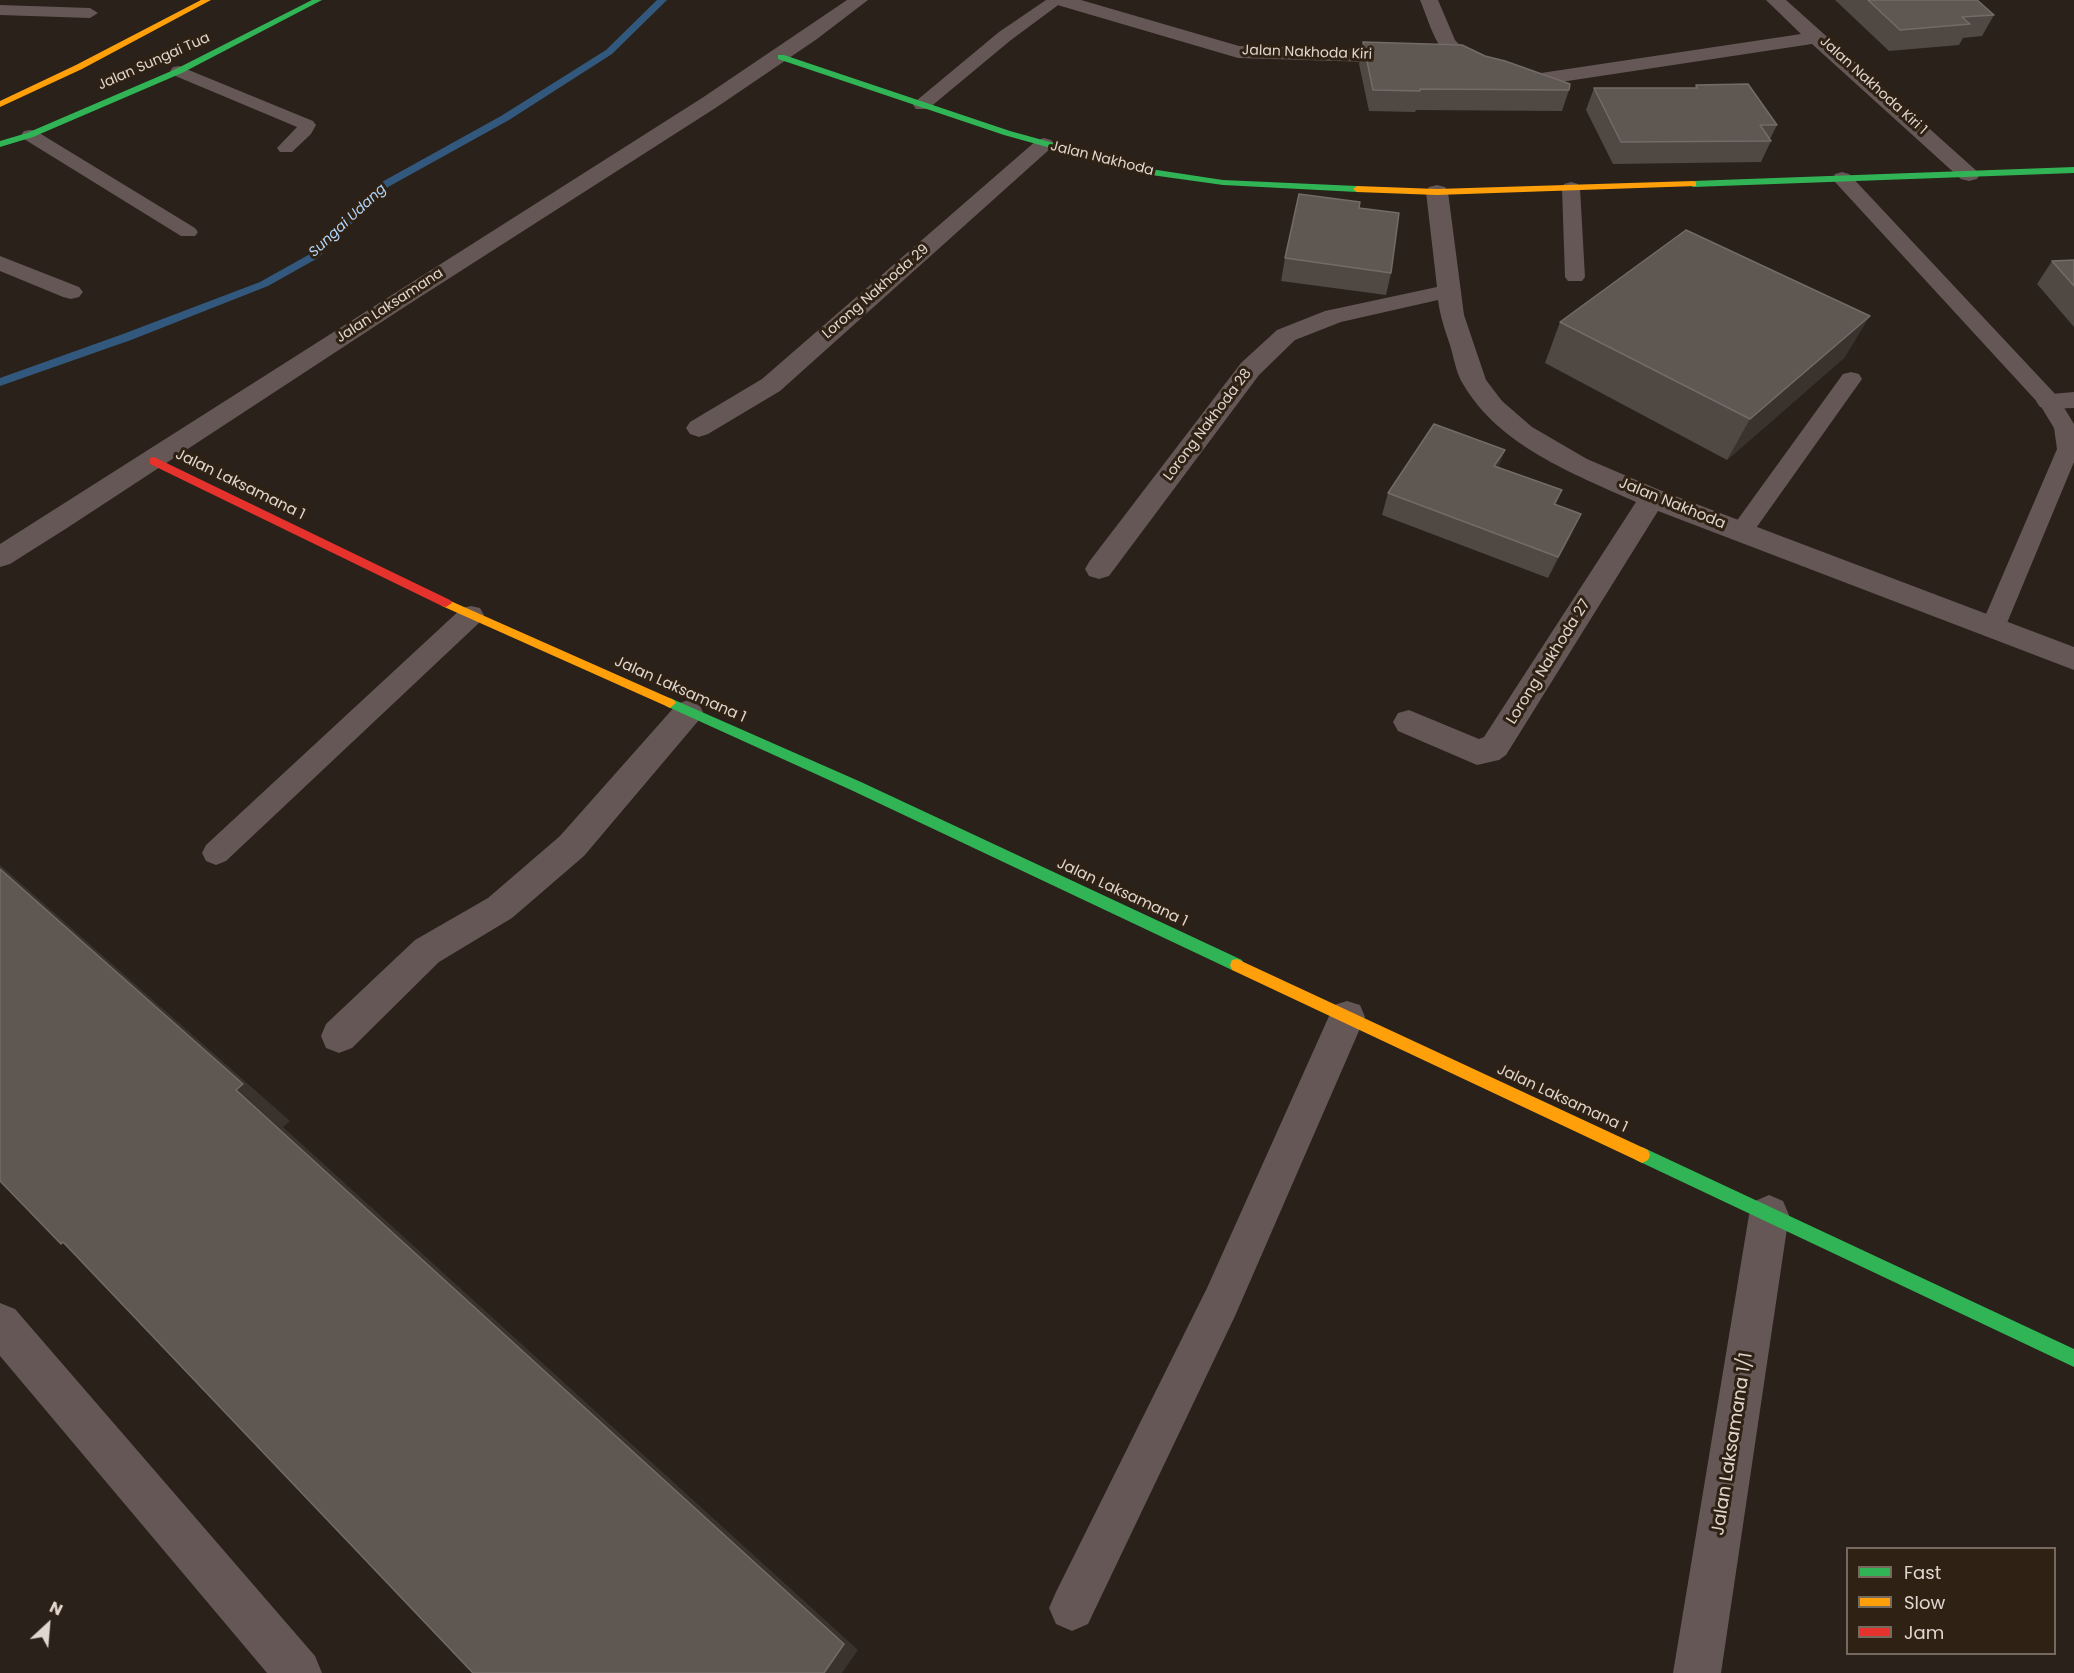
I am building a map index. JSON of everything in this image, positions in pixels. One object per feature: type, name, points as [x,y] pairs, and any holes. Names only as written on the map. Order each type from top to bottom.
[{"type":"street","name":"Jalan Sungai Tua","points":[[0,104],[79,67],[207,0]]},
{"type":"street","name":"Jalan Sungai Tua","points":[[0,144],[30,135],[179,71],[318,0]]},
{"type":"street","points":[[781,57],[859,0]]},
{"type":"street","name":"Jalan Nakhoda Kiri","points":[[1059,0],[1238,52],[1371,56],[1453,51]]},
{"type":"street","points":[[1429,0],[1453,51],[1470,66],[1498,74],[1541,79],[1818,36]]},
{"type":"street","name":"Jalan Nakhoda Kiri 1","points":[[1775,0],[1818,36],[1969,174]]},
{"type":"street","name":"Jalan Nakhoda","points":[[781,57],[1044,144],[1146,171],[1239,184],[1437,192],[2074,170]]},
{"type":"street","name":"Jalan Laksamana","points":[[0,557],[154,461],[444,271],[781,57]]},
{"type":"street","name":"Lorong Nakhoda 29","points":[[699,428],[771,385],[1044,144]]},
{"type":"street","name":"Jalan Nakhoda","points":[[1437,192],[1452,315],[1474,382],[1493,407],[1523,433],[1578,465],[1652,498],[2074,659]]},
{"type":"street","points":[[0,262],[70,292]]},
{"type":"street","name":"Lorong Nakhoda 28","points":[[1099,569],[1250,369],[1286,335],[1334,315],[1449,291]]},
{"type":"street","points":[[2049,401],[2074,400]]},
{"type":"street","name":"Jalan Laksamana 1","points":[[154,461],[471,615],[856,786],[2074,1358]]},
{"type":"street","name":"Lorong Nakhoda 27","points":[[1409,722],[1477,752],[1488,751],[1495,746],[1652,498]]},
{"type":"street","points":[[339,1036],[427,951],[500,908],[572,846],[688,712]]},
{"type":"street","points":[[1072,1608],[1221,1302],[1347,1017]]},
{"type":"street","name":"Jalan Laksamana 1/1","points":[[1697,1673],[1769,1215]]},
{"type":"street","points":[[0,1324],[298,1673]]},
{"type":"lane","points":[[922,105],[1005,36],[1059,0]]},
{"type":"lane","points":[[0,10],[90,13]]},
{"type":"lane","points":[[179,71],[307,126],[286,148]]},
{"type":"lane","points":[[30,135],[188,232]]},
{"type":"lane","points":[[1842,178],[2049,401],[2065,428],[2068,449],[1993,628]]},
{"type":"lane","points":[[1572,189],[1575,277]]},
{"type":"lane","points":[[1741,532],[1851,379]]},
{"type":"lane","points":[[216,853],[471,615]]},
{"type":"building","points":[[1868,0],[1977,0],[1994,15],[1962,17],[1970,24],[1900,30]]},
{"type":"building","points":[[1363,42],[1462,45],[1485,56],[1570,84],[1569,90],[1373,90]]},
{"type":"building","points":[[1748,84],[1777,125],[1760,125],[1771,141],[1621,142],[1594,88],[1697,88],[1696,85]]},
{"type":"building","points":[[1299,194],[1360,202],[1359,208],[1399,213],[1391,273],[1285,258]]},
{"type":"building","points":[[1686,230],[1870,316],[1750,419],[1560,322]]},
{"type":"building","points":[[2074,260],[2074,286],[2052,261]]},
{"type":"building","points":[[1434,424],[1505,450],[1494,466],[1562,490],[1554,504],[1581,514],[1558,557],[1388,493]]},
{"type":"building","points":[[0,869],[243,1084],[236,1090],[844,1644],[824,1673],[473,1673],[63,1242],[61,1244],[0,1181]]},
{"type":"waterway","name":"Sungai Udang","points":[[0,382],[127,337],[264,284],[314,256],[384,185],[505,118],[609,52],[662,0]]},
{"type":"traffic: fast","points":[[0,144],[30,135],[179,71],[318,0]]},
{"type":"traffic: fast","points":[[781,57],[1007,133],[1144,171],[1197,180],[1357,189]]},
{"type":"traffic: fast","points":[[1693,184],[2074,170]]},
{"type":"traffic: fast","points":[[670,703],[856,786],[1237,965]]},
{"type":"traffic: fast","points":[[1642,1155],[2074,1358]]},
{"type":"traffic: slow","points":[[0,104],[79,67],[207,0]]},
{"type":"traffic: slow","points":[[1357,189],[1437,192],[1693,184]]},
{"type":"traffic: slow","points":[[446,603],[670,703]]},
{"type":"traffic: slow","points":[[1237,965],[1642,1155]]},
{"type":"traffic: jam","points":[[154,461],[446,603]]}]
